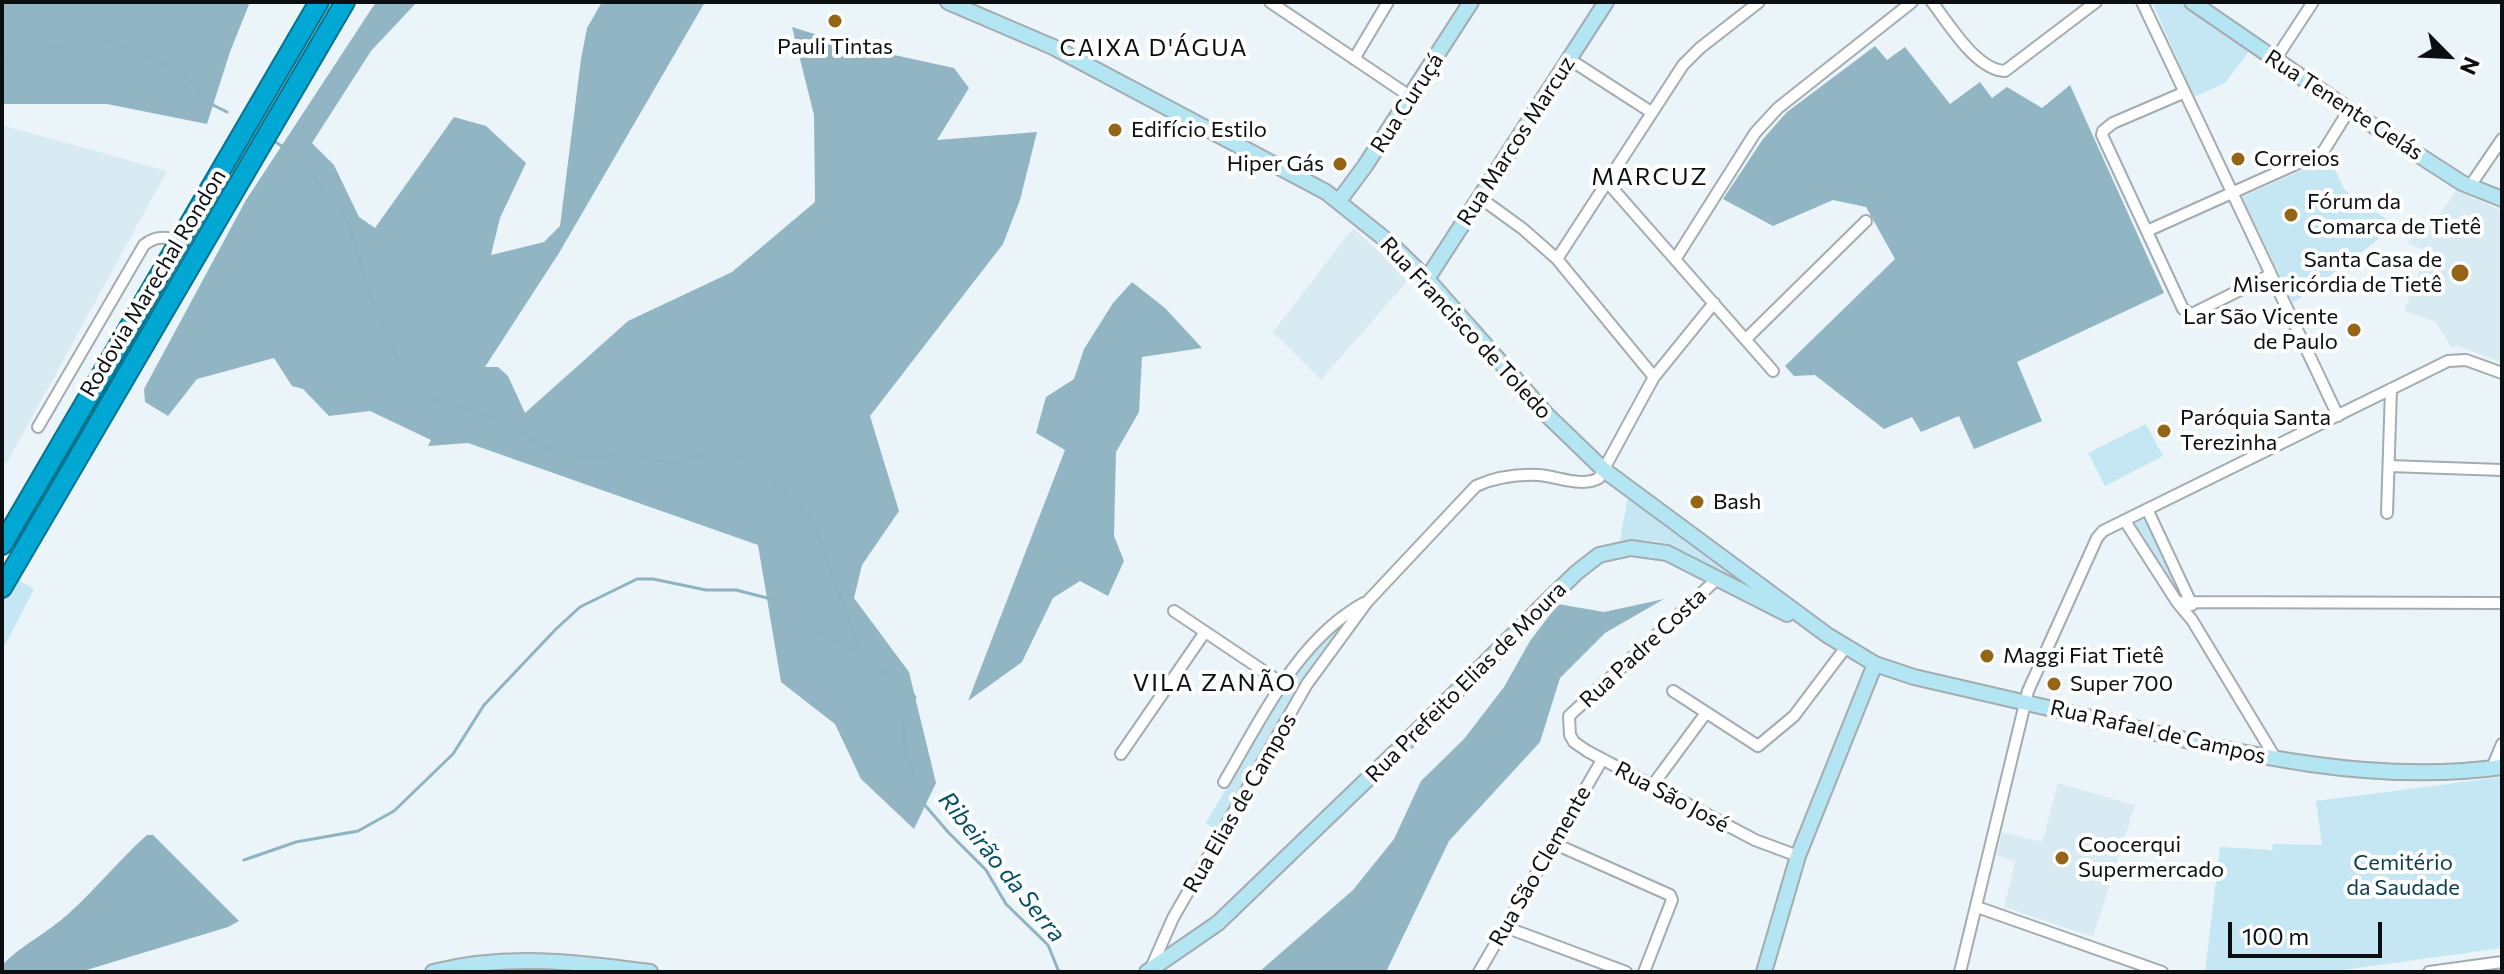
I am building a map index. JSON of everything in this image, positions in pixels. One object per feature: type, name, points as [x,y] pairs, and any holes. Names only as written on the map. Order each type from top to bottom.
[{"type":"highway","name":"Rodovia Marechal Rondon","points":[[2,545],[319,2]]},
{"type":"highway","name":"Rodovia Marechal Rondon","points":[[2,588],[345,2]]},
{"type":"street","name":"Rua Francisco de Toledo","points":[[948,2],[1053,47],[1286,168],[1339,201],[1427,279],[1547,415],[1604,470],[1827,635]]},
{"type":"street","points":[[1270,2],[1411,97]]},
{"type":"street","points":[[1354,59],[1388,2]]},
{"type":"street","name":"Rua Curuçá","points":[[1339,201],[1411,97],[1471,2]]},
{"type":"street","name":"Rua Marcos Marcuz","points":[[1427,279],[1606,2]]},
{"type":"street","points":[[1557,259],[1683,65],[1759,2]]},
{"type":"street","points":[[1676,258],[1717,190],[1763,124],[1778,108],[1912,2]]},
{"type":"street","points":[[1932,2],[1981,63],[1997,71],[2005,71],[2096,2]]},
{"type":"street","points":[[2142,2],[2338,416]]},
{"type":"street","name":"Rua Tenente Gelás","points":[[2192,2],[2349,110],[2470,186],[2502,199]]},
{"type":"street","points":[[2275,60],[2313,2]]},
{"type":"street","points":[[1569,59],[1651,112]]},
{"type":"street","points":[[2183,93],[2113,123],[2102,135],[2183,309],[2192,314],[2270,275]]},
{"type":"street","points":[[2147,231],[2323,152],[2349,110]]},
{"type":"street","points":[[2470,186],[2502,139]]},
{"type":"street","points":[[1607,182],[1773,371]]},
{"type":"street","points":[[1479,197],[1557,259],[1654,377]]},
{"type":"street","points":[[1746,339],[1866,221]]},
{"type":"street","points":[[38,427],[144,245],[160,237],[179,241]]},
{"type":"street","points":[[1604,470],[1654,377],[1714,303]]},
{"type":"street","points":[[1960,972],[2028,691],[2097,538],[2103,531],[2457,359],[2502,373]]},
{"type":"street","points":[[2387,513],[2391,389]]},
{"type":"street","points":[[2389,466],[2502,470]]},
{"type":"street","name":"Rua Elias de Campos","points":[[1148,971],[1173,918],[1307,684],[1367,602],[1476,486],[1491,480],[1523,475],[1595,481],[1604,470]]},
{"type":"street","points":[[2147,509],[2192,601],[2192,620]]},
{"type":"street","points":[[2125,521],[2192,620],[2276,759]]},
{"type":"street","name":"Rua Prefeito Elias de Moura","points":[[1148,971],[1218,923],[1576,573],[1599,555],[1631,548],[1667,553],[1827,635]]},
{"type":"street","name":"Rua Padre Costa","points":[[1569,716],[1717,579]]},
{"type":"street","name":"Rua Elias de Campos","points":[[1224,782],[1283,684],[1309,648],[1342,617],[1367,602]]},
{"type":"street","points":[[2177,602],[2502,603]]},
{"type":"street","points":[[1174,611],[1283,684]]},
{"type":"street","points":[[1121,754],[1205,632]]},
{"type":"street","name":"Rua Rafael de Campos","points":[[1827,635],[1875,664],[1914,677],[2241,754],[2343,768],[2401,771],[2497,767]]},
{"type":"street","points":[[1673,691],[1758,746],[1794,716],[1846,647]]},
{"type":"street","points":[[1764,972],[1798,856],[1875,664]]},
{"type":"street","points":[[1652,786],[1706,713]]},
{"type":"street","name":"Rua São José","points":[[1569,716],[1570,735],[1574,742],[1602,760],[1755,840],[1798,856]]},
{"type":"street","points":[[2497,767],[2502,744]]},
{"type":"street","name":"Rua São Clemente","points":[[1479,972],[1602,760]]},
{"type":"street","points":[[1553,843],[1670,895],[1672,900],[1644,972]]},
{"type":"street","points":[[1977,907],[2162,972]]},
{"type":"street","points":[[1505,927],[1626,972]]},
{"type":"street","points":[[433,972],[487,962],[537,959],[650,972]]},
{"type":"street","points":[[2429,972],[2502,962]]},
{"type":"shaded area","points":[[2,2],[250,2],[207,124],[107,104],[2,104]]},
{"type":"shaded area","points":[[376,2],[417,2],[371,51],[312,143],[334,165],[359,217],[375,228],[454,117],[486,126],[526,163],[500,218],[491,255],[544,242],[560,226],[581,59],[587,28],[602,2],[705,2],[559,253],[485,367],[498,367],[508,376],[525,413],[628,321],[732,272],[815,202],[814,115],[792,27],[853,46],[954,68],[969,88],[937,140],[1037,132],[1020,200],[1003,244],[870,416],[899,511],[862,565],[854,598],[909,672],[936,783],[914,829],[861,779],[835,724],[781,682],[758,545],[468,443],[428,446],[431,440],[370,411],[329,416],[303,389],[292,386],[274,358],[197,379],[168,416],[145,402],[144,389],[246,200]]},
{"type":"shaded area","points":[[1875,46],[1887,60],[1905,47],[1950,104],[1980,82],[1992,98],[2007,87],[2042,108],[2070,85],[2164,293],[2017,362],[2042,421],[1974,449],[1959,416],[1921,432],[1912,417],[1884,429],[1815,375],[1794,376],[1785,366],[1895,259],[1866,207],[1833,200],[1773,226],[1723,199],[1763,139],[1787,112]]},
{"type":"shaded area","points":[[2,125],[167,171],[7,463],[2,462]]},
{"type":"shaded area","name":"Santa Casa de Misericórdia de Tietê","points":[[2456,190],[2502,211],[2502,363],[2458,346],[2451,348],[2436,322],[2404,311],[2427,251],[2408,243],[2415,231],[2426,235]]},
{"type":"shaded area","points":[[1353,228],[1409,279],[1321,380],[1273,332]]},
{"type":"shaded area","points":[[1132,282],[1165,308],[1202,348],[1142,357],[1139,412],[1116,452],[1114,536],[1124,561],[1108,596],[1080,581],[1053,598],[1022,662],[968,701],[1065,450],[1036,433],[1046,397],[1074,379],[1084,349],[1113,303]]},
{"type":"shaded area","points":[[1664,599],[1605,633],[1560,678],[1540,742],[1449,841],[1386,972],[1259,972],[1353,890],[1394,839],[1421,781],[1464,739],[1504,687],[1530,641],[1558,604],[1604,612]]},
{"type":"shaded area","name":"Coocerqui Supermercado","points":[[2058,783],[2135,805],[2093,937],[2004,907],[2015,862],[1997,855],[2002,832],[2042,842]]},
{"type":"shaded area","points":[[147,835],[153,835],[239,921],[80,972],[2,970],[2,965],[9,958],[59,922]]},
{"type":"green space","points":[[2152,2],[2187,2],[2253,46],[2225,83],[2194,97]]},
{"type":"green space","points":[[2329,158],[2345,190],[2396,226],[2293,303],[2242,197]]},
{"type":"green space","points":[[2146,424],[2163,456],[2105,486],[2088,453]]},
{"type":"green space","points":[[1628,497],[1762,594],[1667,544],[1620,540]]},
{"type":"green space","points":[[2146,518],[2183,590],[2175,592],[2134,524]]},
{"type":"green space","points":[[2,571],[34,589],[2,651]]},
{"type":"green space","points":[[1347,620],[1309,674],[1217,830],[1206,823],[1284,690],[1312,653]]},
{"type":"green space","name":"Cemitério da Saudade","points":[[2502,777],[2502,948],[2328,972],[2205,972],[2220,847],[2272,850],[2273,844],[2322,845],[2316,801]]},
{"type":"waterway","name":"Ribeirão da Serra","points":[[2,61],[23,59],[42,45],[70,48],[106,39],[178,70],[195,85],[203,100],[227,112]]},
{"type":"waterway","name":"Ribeirão da Serra","points":[[271,139],[300,158],[348,221],[371,297],[400,364],[433,399],[492,417],[549,449],[592,458],[623,452],[673,464],[720,449],[745,459],[801,506],[814,523],[860,652],[877,669],[897,679],[915,697],[903,721],[906,756],[924,804],[986,870],[1006,904],[1048,945],[1059,972]]},
{"type":"waterway","points":[[244,860],[296,842],[358,831],[394,811],[453,754],[484,705],[556,629],[580,607],[637,579],[653,579],[706,590],[736,590],[771,599],[806,625],[859,652]]},
{"type":"place","name":"Pauli Tintas","points":[[835,21]]},
{"type":"place","name":"Edifício Estilo","points":[[1115,130]]},
{"type":"place","name":"Correios","points":[[2238,159]]},
{"type":"place","name":"Hiper Gás","points":[[1340,164]]},
{"type":"place","name":"Fórum da Comarca de Tietê","points":[[2291,215]]},
{"type":"place","name":"Santa Casa de Misericórdia de Tietê","points":[[2460,273]]},
{"type":"place","name":"Lar São Vicente de Paulo","points":[[2354,330]]},
{"type":"place","name":"Paróquia Santa Terezinha","points":[[2164,431]]},
{"type":"place","name":"Bash","points":[[1697,502]]},
{"type":"place","name":"Maggi Fiat Tietê","points":[[1987,656]]},
{"type":"place","name":"Super 700","points":[[2054,684]]},
{"type":"place","name":"Coocerqui Supermercado","points":[[2062,858]]},
{"type":"district","name":"CAIXA D'ÁGUA","points":[[1154,48]]},
{"type":"district","name":"MARCUZ","points":[[1650,177]]},
{"type":"district","name":"VILA ZANÃO","points":[[1215,683]]}]
